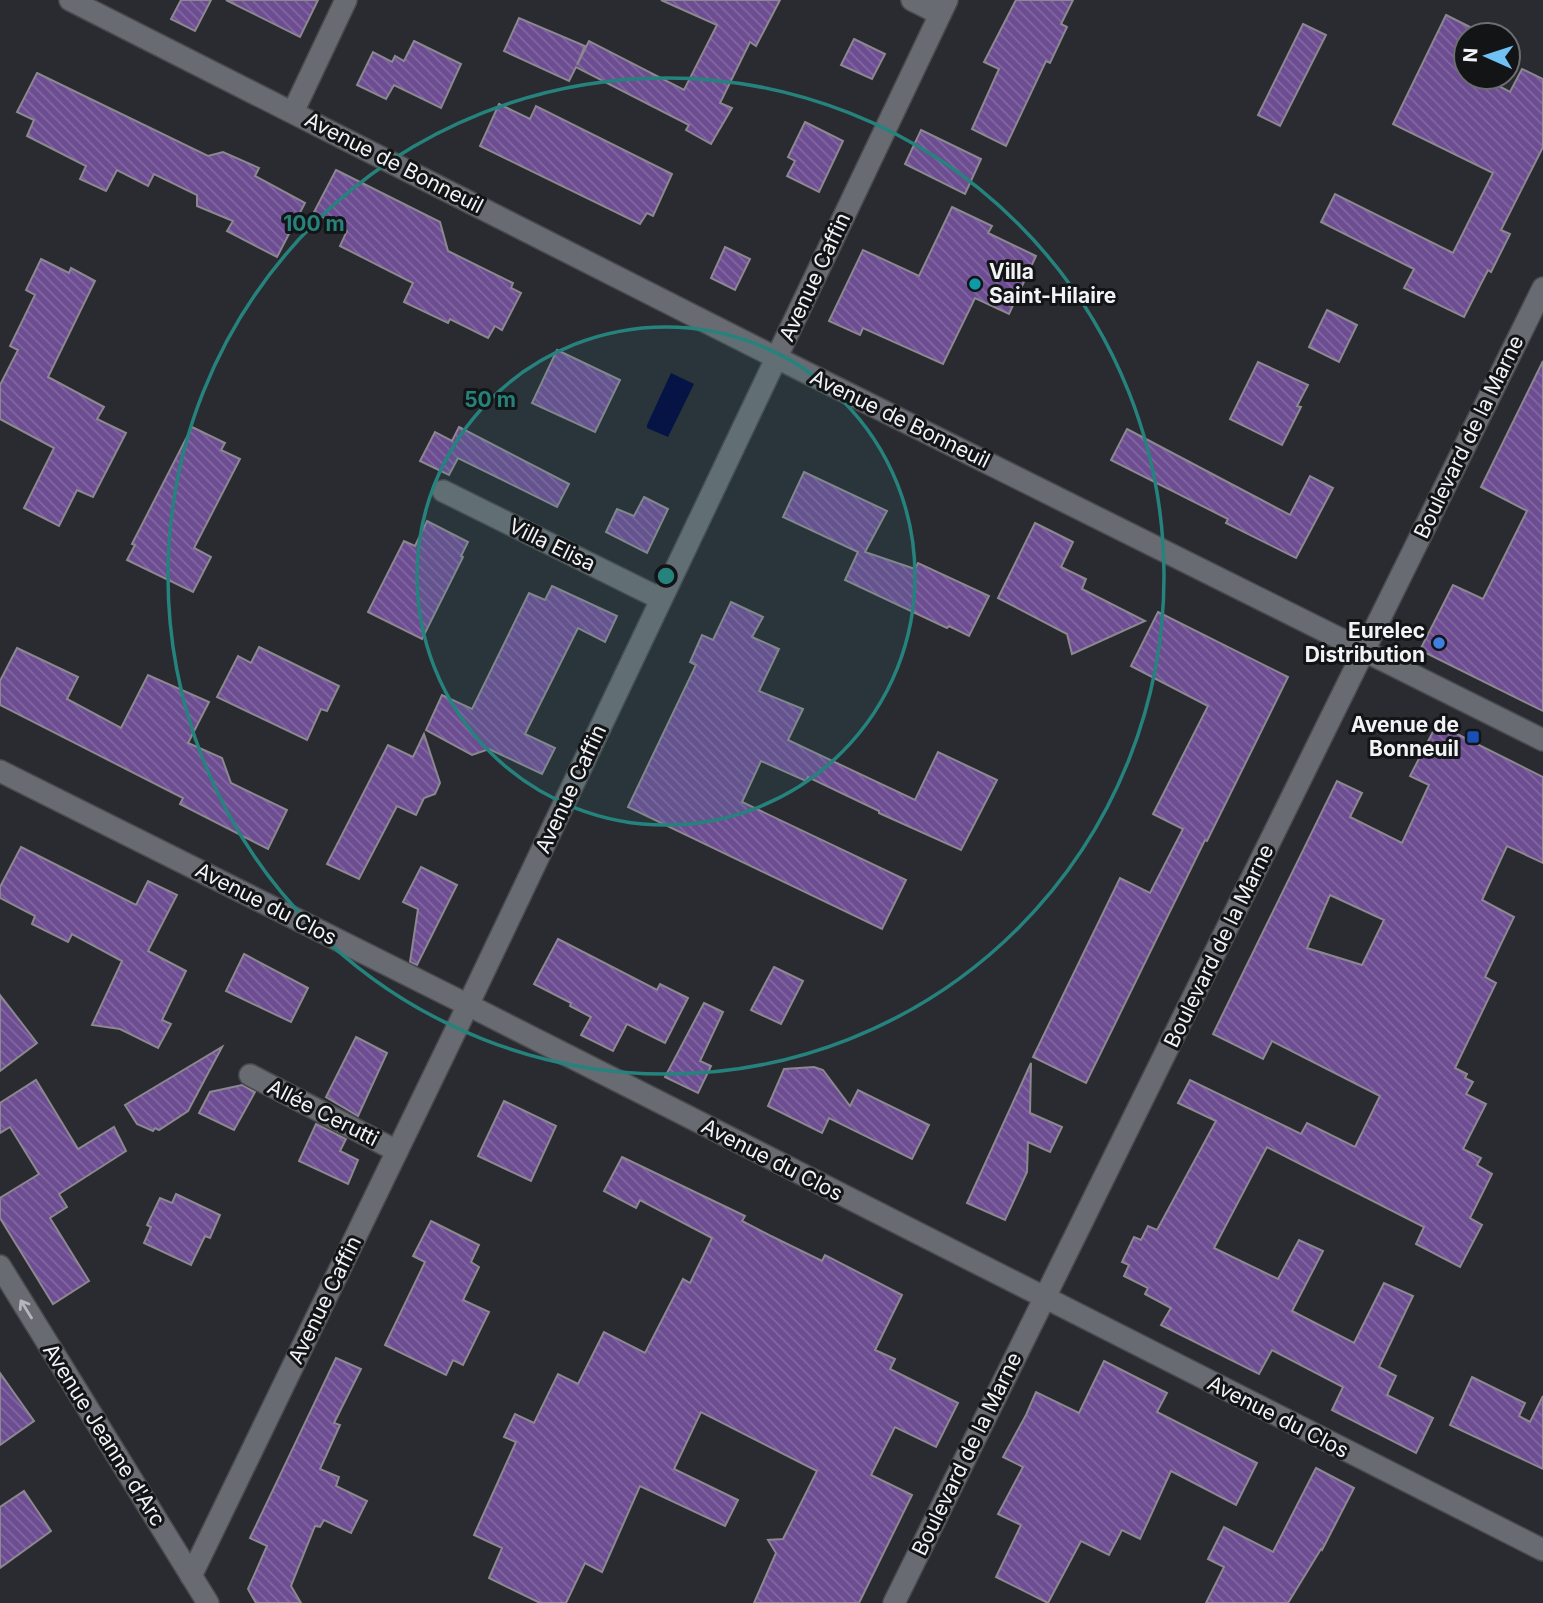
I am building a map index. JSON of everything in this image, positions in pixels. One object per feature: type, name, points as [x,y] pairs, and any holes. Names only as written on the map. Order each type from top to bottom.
[{"type":"street","name":"Avenue de Bonneuil","points":[[70,0],[777,358],[1543,740]]},
{"type":"street","points":[[293,112],[346,0]]},
{"type":"street","points":[[912,0],[944,7]]},
{"type":"street","name":"Avenue Caffin","points":[[191,1576],[468,1005],[944,7]]},
{"type":"street","name":"Boulevard de la Marne","points":[[894,1603],[1543,288]]},
{"type":"street","name":"Villa Elisa","points":[[443,491],[661,599]]},
{"type":"street","name":"Avenue du Clos","points":[[0,771],[1543,1550]]},
{"type":"street","name":"Allée Cerutti","points":[[250,1075],[397,1151]]},
{"type":"street","name":"Avenue Jeanne d'Arc","points":[[0,1266],[208,1603]]},
{"type":"shaded area","points":[[671,373],[694,384],[668,437],[647,428],[647,425]]},
{"type":"building","points":[[181,0],[211,0],[195,31],[171,19]]},
{"type":"building","points":[[226,0],[318,0],[300,37]]},
{"type":"building","points":[[661,0],[780,0],[756,46],[750,42],[720,103],[732,108],[711,144],[686,130],[689,125],[576,67],[569,81],[504,51],[519,18],[585,46],[577,65],[589,41],[684,90],[717,25]]},
{"type":"building","points":[[1016,0],[1073,0],[1061,24],[1067,27],[1050,63],[1046,61],[1006,146],[972,129],[999,69],[984,62]]},
{"type":"building","points":[[1446,15],[1458,21],[1452,21],[1452,91],[1522,91],[1522,69],[1543,79],[1543,147],[1501,230],[1510,234],[1464,317],[1404,288],[1414,269],[1321,222],[1335,194],[1453,253],[1493,173],[1393,124]]},
{"type":"building","points":[[1303,24],[1326,35],[1280,126],[1258,115]]},
{"type":"building","points":[[854,39],[885,54],[872,79],[841,65]]},
{"type":"building","points":[[414,41],[461,64],[441,108],[394,85],[386,99],[357,85],[373,52],[392,62],[395,56],[404,61]]},
{"type":"building","points":[[37,73],[208,156],[223,152],[259,168],[255,176],[305,203],[277,257],[227,231],[233,221],[197,206],[197,195],[154,174],[148,186],[117,170],[106,191],[80,179],[86,166],[27,136],[34,120],[17,112]]},
{"type":"building","points":[[499,104],[530,119],[536,106],[672,174],[653,216],[647,213],[640,224],[480,146]]},
{"type":"building","points":[[805,122],[843,141],[819,192],[787,176],[795,161],[788,157]]},
{"type":"building","points":[[921,130],[981,159],[965,194],[905,164]]},
{"type":"building","points":[[336,170],[440,222],[448,251],[513,283],[511,288],[521,293],[502,330],[495,326],[488,338],[450,319],[448,323],[404,302],[413,283],[340,246],[347,231],[314,212]]},
{"type":"building","name":"Villa Saint-Hilaire","points":[[952,207],[992,226],[988,233],[1036,256],[1009,314],[975,298],[943,364],[863,328],[860,335],[829,321],[863,250],[919,276]]},
{"type":"building","points":[[725,247],[750,259],[735,290],[711,278]]},
{"type":"building","points":[[41,259],[69,273],[71,268],[95,281],[48,377],[104,407],[97,419],[126,433],[93,497],[77,490],[59,526],[24,508],[54,448],[0,419],[0,385],[18,350],[10,346],[35,295],[26,290]]},
{"type":"building","points":[[1327,310],[1357,325],[1339,362],[1309,347]]},
{"type":"building","points":[[557,350],[620,380],[595,432],[532,403]]},
{"type":"building","points":[[1543,361],[1543,711],[1420,650],[1453,585],[1483,599],[1527,511],[1481,487]]},
{"type":"building","points":[[1258,362],[1308,385],[1297,406],[1301,407],[1282,445],[1230,419]]},
{"type":"building","points":[[192,427],[225,443],[221,450],[240,459],[194,548],[211,557],[193,592],[127,560],[135,545],[132,544]]},
{"type":"building","points":[[459,427],[569,484],[557,507],[458,458],[449,475],[420,461],[435,432],[452,441]]},
{"type":"building","points":[[1127,429],[1290,515],[1310,476],[1333,488],[1296,558],[1226,523],[1228,519],[1111,460]]},
{"type":"building","points":[[804,472],[887,511],[865,552],[915,569],[918,563],[989,596],[969,636],[845,580],[858,552],[783,517]]},
{"type":"building","points":[[644,497],[668,509],[647,553],[606,532],[617,509],[634,516]]},
{"type":"building","points":[[427,521],[468,542],[422,639],[368,612],[404,541],[415,546]]},
{"type":"building","points":[[1035,523],[1073,542],[1061,567],[1086,579],[1082,589],[1145,621],[1072,654],[1067,634],[998,598]]},
{"type":"building","points":[[552,586],[617,616],[605,642],[578,628],[525,734],[555,748],[542,774],[489,749],[472,755],[426,730],[442,695],[472,709],[529,593],[545,600]]},
{"type":"building","points":[[731,602],[763,617],[752,637],[779,649],[759,691],[803,709],[788,740],[915,800],[938,752],[997,780],[961,850],[808,777],[806,781],[761,761],[742,802],[906,880],[882,929],[628,807],[696,665],[690,662],[702,635],[713,640]]},
{"type":"building","points":[[1158,612],[1288,677],[1086,1083],[1033,1057],[1120,878],[1150,893],[1183,829],[1153,814],[1208,706],[1131,666]]},
{"type":"building","points":[[259,647],[339,686],[327,711],[321,709],[307,740],[217,697],[238,656],[251,663]]},
{"type":"building","points":[[17,648],[78,677],[67,699],[121,728],[148,675],[209,702],[188,743],[222,758],[231,783],[287,810],[268,849],[180,804],[183,798],[0,705],[0,681]]},
{"type":"building","points":[[1437,724],[1543,777],[1543,863],[1507,846],[1482,900],[1514,917],[1485,977],[1496,983],[1455,1068],[1467,1074],[1465,1078],[1473,1082],[1466,1094],[1486,1104],[1463,1149],[1481,1158],[1477,1165],[1492,1174],[1470,1218],[1482,1225],[1460,1267],[1416,1244],[1424,1227],[1267,1147],[1214,1248],[1278,1279],[1299,1240],[1323,1251],[1292,1311],[1354,1343],[1384,1283],[1413,1296],[1379,1367],[1396,1376],[1387,1395],[1433,1418],[1416,1453],[1332,1410],[1343,1387],[1272,1350],[1259,1374],[1161,1325],[1171,1308],[1145,1294],[1148,1288],[1124,1276],[1129,1265],[1122,1262],[1134,1237],[1141,1240],[1148,1226],[1157,1230],[1216,1121],[1178,1103],[1190,1080],[1301,1134],[1307,1123],[1355,1147],[1380,1096],[1272,1041],[1263,1059],[1213,1034],[1337,781],[1362,793],[1350,817],[1402,843],[1429,785],[1410,776]],"holes":[[[1330,895],[1384,920],[1362,965],[1307,948]]]},
{"type":"building","points":[[424,734],[440,783],[435,794],[424,798],[416,815],[397,806],[359,879],[327,864],[388,745],[413,757]]},
{"type":"building","points":[[21,847],[136,905],[148,881],[177,895],[148,951],[186,971],[162,1020],[171,1024],[158,1048],[120,1029],[92,1025],[122,961],[72,934],[68,942],[32,924],[35,916],[0,898],[0,887]]},
{"type":"building","points":[[421,867],[457,885],[417,965],[410,962],[418,909],[403,902]]},
{"type":"building","points":[[558,939],[657,990],[660,984],[688,998],[665,1043],[627,1024],[613,1051],[581,1035],[591,1017],[534,984]]},
{"type":"building","points":[[244,954],[308,988],[291,1022],[226,991]]},
{"type":"building","points":[[774,967],[803,981],[781,1024],[751,1010]]},
{"type":"building","points":[[0,995],[37,1043],[0,1071]]},
{"type":"building","points":[[704,1003],[723,1012],[700,1061],[711,1066],[698,1093],[665,1077]]},
{"type":"building","points":[[356,1037],[387,1053],[358,1116],[326,1097]]},
{"type":"building","points":[[222,1047],[188,1111],[159,1130],[155,1128],[153,1131],[137,1124],[125,1105]]},
{"type":"building","points":[[1031,1063],[1030,1113],[1062,1127],[1050,1152],[1028,1142],[1027,1172],[1005,1220],[967,1203]]},
{"type":"building","points":[[814,1067],[823,1070],[850,1106],[858,1090],[929,1125],[912,1159],[829,1118],[822,1133],[768,1106],[784,1069]]},
{"type":"building","points":[[36,1080],[78,1149],[114,1127],[126,1151],[59,1194],[67,1207],[50,1218],[89,1281],[53,1304],[0,1218],[0,1198],[39,1174],[10,1127],[0,1133],[0,1103]]},
{"type":"building","points":[[242,1085],[255,1092],[234,1130],[199,1113],[210,1092]]},
{"type":"building","points":[[504,1101],[556,1126],[531,1181],[478,1156]]},
{"type":"building","points":[[316,1124],[346,1139],[340,1151],[358,1160],[348,1184],[299,1161]]},
{"type":"building","points":[[622,1157],[745,1216],[742,1221],[769,1235],[822,1261],[825,1255],[902,1295],[875,1350],[895,1359],[890,1369],[958,1403],[936,1447],[895,1427],[871,1475],[912,1495],[859,1603],[754,1603],[776,1553],[768,1540],[783,1539],[817,1471],[701,1412],[674,1469],[738,1500],[725,1526],[640,1486],[602,1572],[585,1563],[566,1603],[540,1603],[489,1578],[502,1548],[474,1535],[516,1442],[504,1437],[515,1414],[534,1423],[558,1374],[578,1384],[604,1332],[645,1353],[683,1279],[690,1283],[712,1238],[640,1200],[636,1208],[604,1191]]},
{"type":"building","points":[[176,1194],[220,1215],[210,1238],[205,1236],[191,1265],[144,1243],[151,1227],[147,1225],[160,1198],[172,1203]]},
{"type":"building","points":[[431,1221],[479,1245],[471,1262],[479,1267],[463,1300],[489,1312],[463,1365],[453,1360],[446,1375],[385,1345],[425,1262],[413,1256]]},
{"type":"building","points":[[336,1358],[361,1369],[334,1423],[340,1425],[320,1469],[339,1477],[336,1486],[367,1501],[351,1533],[324,1520],[320,1527],[315,1526],[291,1586],[301,1603],[256,1603],[248,1589],[267,1546],[250,1538]]},
{"type":"building","points":[[1104,1361],[1167,1393],[1157,1412],[1257,1463],[1236,1505],[1171,1471],[1140,1539],[1122,1530],[1109,1555],[1081,1541],[1048,1603],[996,1577],[1021,1525],[998,1514],[1023,1467],[1003,1457],[1036,1392],[1079,1413]]},
{"type":"building","points":[[0,1373],[34,1421],[0,1445]]},
{"type":"building","points":[[1472,1377],[1525,1403],[1519,1416],[1530,1422],[1543,1396],[1543,1469],[1450,1425]]},
{"type":"building","points":[[1316,1468],[1354,1488],[1322,1550],[1288,1603],[1206,1603],[1224,1567],[1208,1559],[1224,1527],[1273,1552]]},
{"type":"building","points":[[24,1491],[51,1531],[0,1568],[0,1507]]},
{"type":"place","name":"Villa Saint-Hilaire","points":[[975,284]]},
{"type":"place","name":"Eurelec Distribution","points":[[1439,643]]},
{"type":"place","name":"Avenue de Bonneuil","points":[[1473,737]]}]
